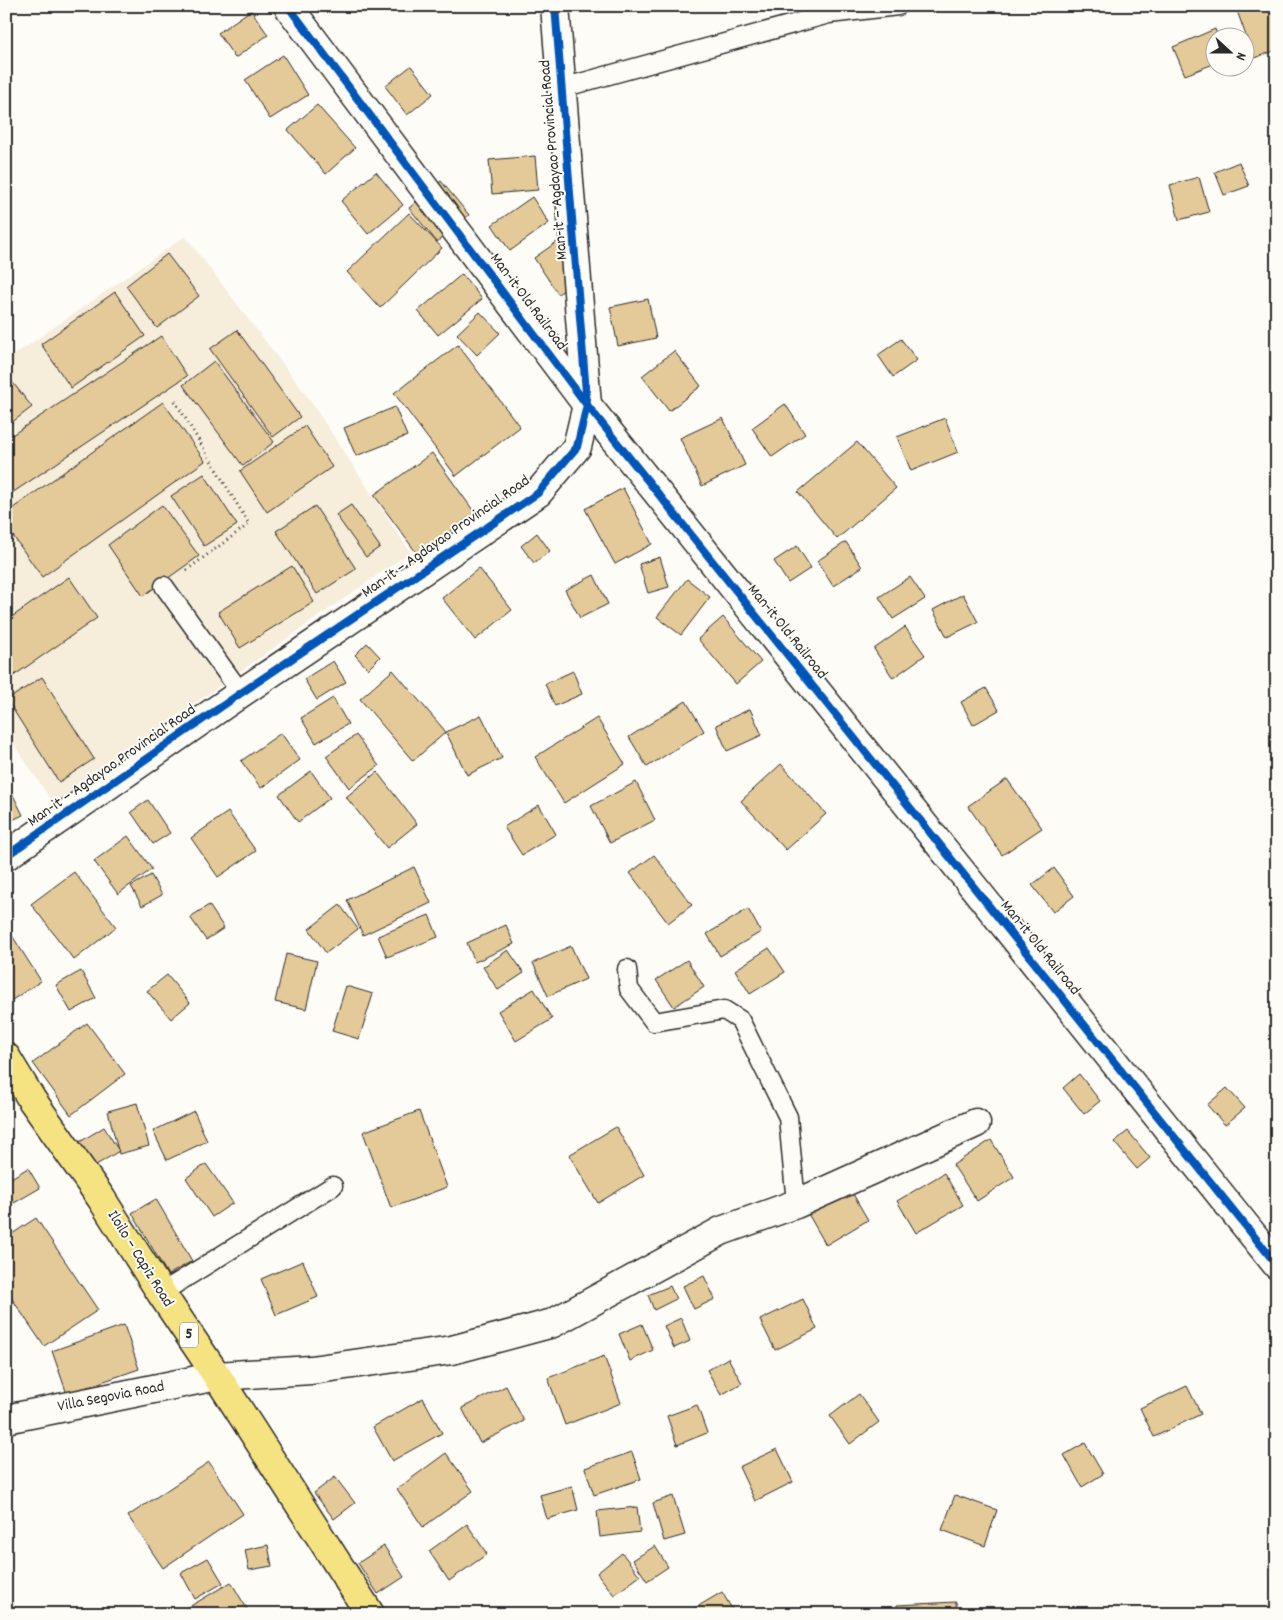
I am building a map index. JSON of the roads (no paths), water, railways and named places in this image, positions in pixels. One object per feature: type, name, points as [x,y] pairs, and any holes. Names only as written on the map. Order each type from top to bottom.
[{"type":"highway","name":"Iloilo – Capiz Road","points":[[6,1057],[32,1100],[101,1198],[161,1294],[370,1614]]},
{"type":"street","name":"Man-it Old Railroad","points":[[288,6],[587,404],[1277,1266]]},
{"type":"street","name":"Man-it – Agdayao Provincial Road","points":[[6,856],[241,693],[538,493],[577,447],[587,404],[555,6]]},
{"type":"street","name":"Villa Segovia Road","points":[[6,1418],[216,1376],[311,1370],[452,1350],[553,1323],[721,1231],[796,1204],[976,1124]]},
{"type":"lane","points":[[562,88],[829,14],[898,6]]},
{"type":"lane","points":[[164,586],[241,693]]},
{"type":"lane","points":[[627,969],[629,988],[654,1022],[724,1010],[740,1020],[788,1117],[796,1204]]},
{"type":"lane","points":[[161,1294],[333,1186]]}]
